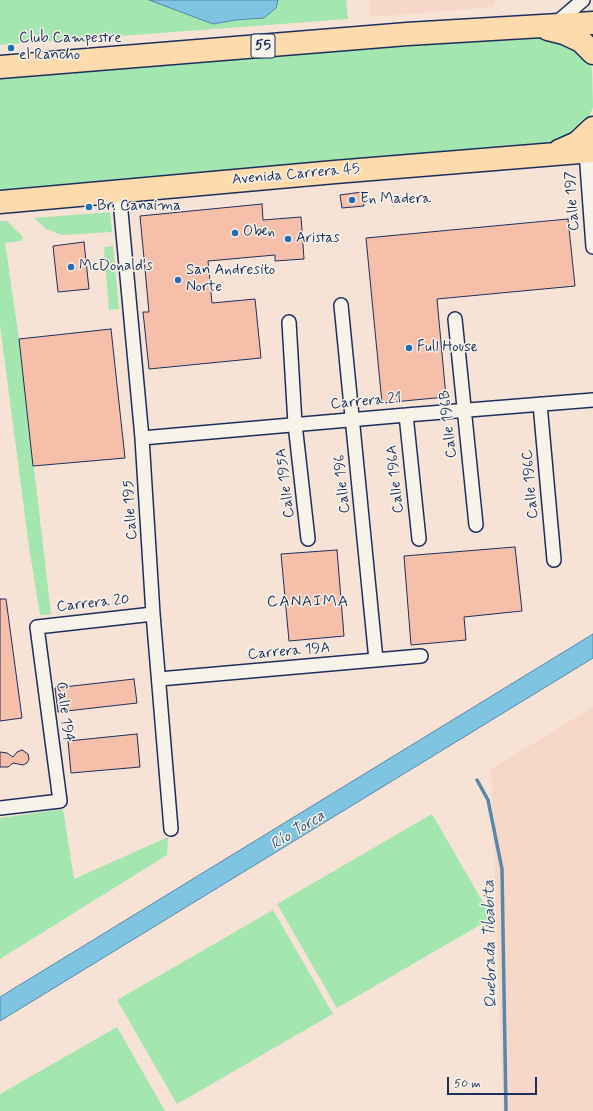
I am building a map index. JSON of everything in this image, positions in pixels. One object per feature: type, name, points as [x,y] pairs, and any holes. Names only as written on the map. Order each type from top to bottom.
[{"type":"highway","name":"55","points":[[0,67],[391,36],[593,22]]},
{"type":"highway","points":[[526,26],[564,32],[581,41],[593,53]]},
{"type":"highway","points":[[540,156],[559,152],[577,144],[593,128]]},
{"type":"highway","name":"Avenida Carrera 45","points":[[0,202],[119,190],[589,152]]},
{"type":"street","points":[[553,25],[583,0]]},
{"type":"street","name":"Calle 197","points":[[589,152],[593,247]]},
{"type":"street","name":"Calle 195","points":[[119,190],[142,438],[153,614],[171,829]]},
{"type":"street","name":"Calle 196","points":[[341,305],[376,660]]},
{"type":"street","name":"Calle 196B","points":[[455,318],[476,525]]},
{"type":"street","name":"Calle 195A","points":[[289,322],[295,424],[308,538]]},
{"type":"street","name":"Carrera 21","points":[[142,438],[593,400]]},
{"type":"street","name":"Calle 196C","points":[[540,404],[554,560]]},
{"type":"street","name":"Calle 196A","points":[[406,415],[419,539]]},
{"type":"street","name":"Carrera 20","points":[[37,627],[153,614]]},
{"type":"street","name":"Calle 194","points":[[0,808],[60,801],[37,627]]},
{"type":"street","name":"Carrera 19A","points":[[159,679],[421,656]]},
{"type":"shaded area","points":[[369,0],[495,0],[495,7],[370,17]]},
{"type":"shaded area","points":[[593,707],[593,1111],[503,1111],[491,769]]},
{"type":"green space","name":"Club Campestre el Rancho","points":[[0,0],[346,0],[348,19],[0,45]]},
{"type":"green space","points":[[525,37],[551,38],[575,47],[586,57],[592,68],[593,107],[589,117],[578,129],[561,138],[538,146],[121,179],[0,192],[0,78],[161,62]]},
{"type":"green space","points":[[110,212],[112,232],[62,235],[46,229],[34,218]]},
{"type":"green space","points":[[0,221],[7,221],[23,237],[21,241],[5,243],[19,339],[51,614],[40,615],[29,547],[0,325]]},
{"type":"green space","points":[[113,246],[119,309],[109,310],[104,247]]},
{"type":"green space","points":[[63,809],[74,879],[168,837],[167,855],[0,959],[0,818]]},
{"type":"green space","points":[[432,814],[492,918],[337,1008],[277,904]]},
{"type":"green space","points":[[273,910],[333,1014],[177,1104],[117,1000]]},
{"type":"green space","points":[[117,1027],[165,1111],[0,1111],[0,1094]]},
{"type":"water","points":[[149,0],[278,0],[276,8],[264,18],[235,20],[213,24]]},
{"type":"water","name":"Río Torca","points":[[593,634],[593,658],[0,1021],[0,997]]},
{"type":"building","name":"En Madera","points":[[362,192],[364,206],[342,208],[340,195]]},
{"type":"building","name":"San Andresito Norte","points":[[262,204],[263,220],[301,217],[304,259],[275,261],[275,255],[208,261],[212,303],[255,299],[261,358],[149,369],[143,312],[149,312],[140,216]]},
{"type":"building","name":"Full House","points":[[568,219],[575,286],[437,299],[446,397],[382,403],[366,238]]},
{"type":"building","name":"McDonald's","points":[[84,242],[89,289],[58,292],[53,246]]},
{"type":"building","points":[[111,329],[125,458],[33,466],[19,339]]},
{"type":"building","points":[[515,547],[522,611],[464,617],[466,640],[411,645],[404,556]]},
{"type":"building","points":[[337,550],[344,636],[289,641],[281,554]]},
{"type":"building","points":[[0,599],[6,599],[22,718],[0,721]]},
{"type":"building","points":[[134,679],[137,703],[58,712],[55,688]]},
{"type":"building","points":[[137,734],[140,767],[71,773],[68,741]]},
{"type":"building","points":[[22,750],[28,754],[29,759],[27,763],[23,765],[13,763],[8,767],[0,767],[0,752],[7,753],[13,757],[17,752]]},
{"type":"waterway","name":"Quebrada Tibabita","points":[[477,780],[488,800],[502,869],[506,1111]]},
{"type":"place","name":"Club Campestre el Rancho","points":[[11,48]]},
{"type":"place","name":"En Madera","points":[[352,200]]},
{"type":"place","name":"Br. Canaima","points":[[89,207]]},
{"type":"place","name":"Oben","points":[[235,233]]},
{"type":"place","name":"Aristas","points":[[288,239]]},
{"type":"place","name":"McDonald's","points":[[71,267]]},
{"type":"place","name":"San Andresito Norte","points":[[178,280]]},
{"type":"place","name":"Full House","points":[[409,348]]},
{"type":"district","name":"CANAIMA","points":[[308,603]]}]
